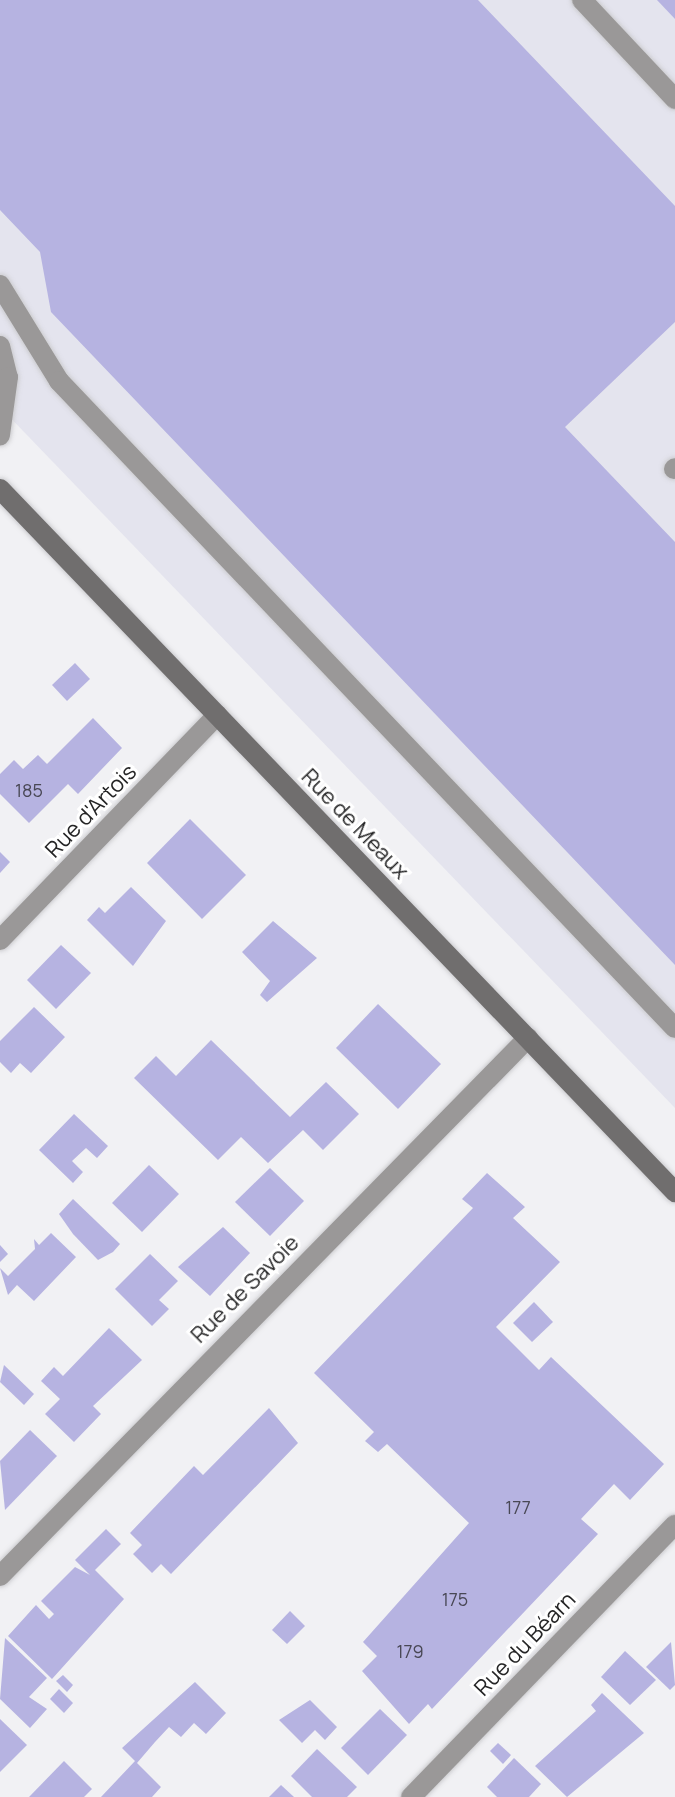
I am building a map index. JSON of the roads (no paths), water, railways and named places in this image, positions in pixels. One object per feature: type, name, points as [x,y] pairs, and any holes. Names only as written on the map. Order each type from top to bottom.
[{"type":"main road","name":"Rue de Meaux","points":[[0,489],[675,1192]]},
{"type":"street","points":[[582,0],[675,99]]},
{"type":"street","points":[[0,285],[59,381],[675,1028]]},
{"type":"street","points":[[0,346],[8,377],[0,435]]},
{"type":"street","name":"Rue d'Artois","points":[[0,940],[217,715]]},
{"type":"street","name":"Rue de Savoie","points":[[0,1576],[528,1038]]},
{"type":"street","name":"Rue du Béarn","points":[[411,1797],[675,1525]]}]
